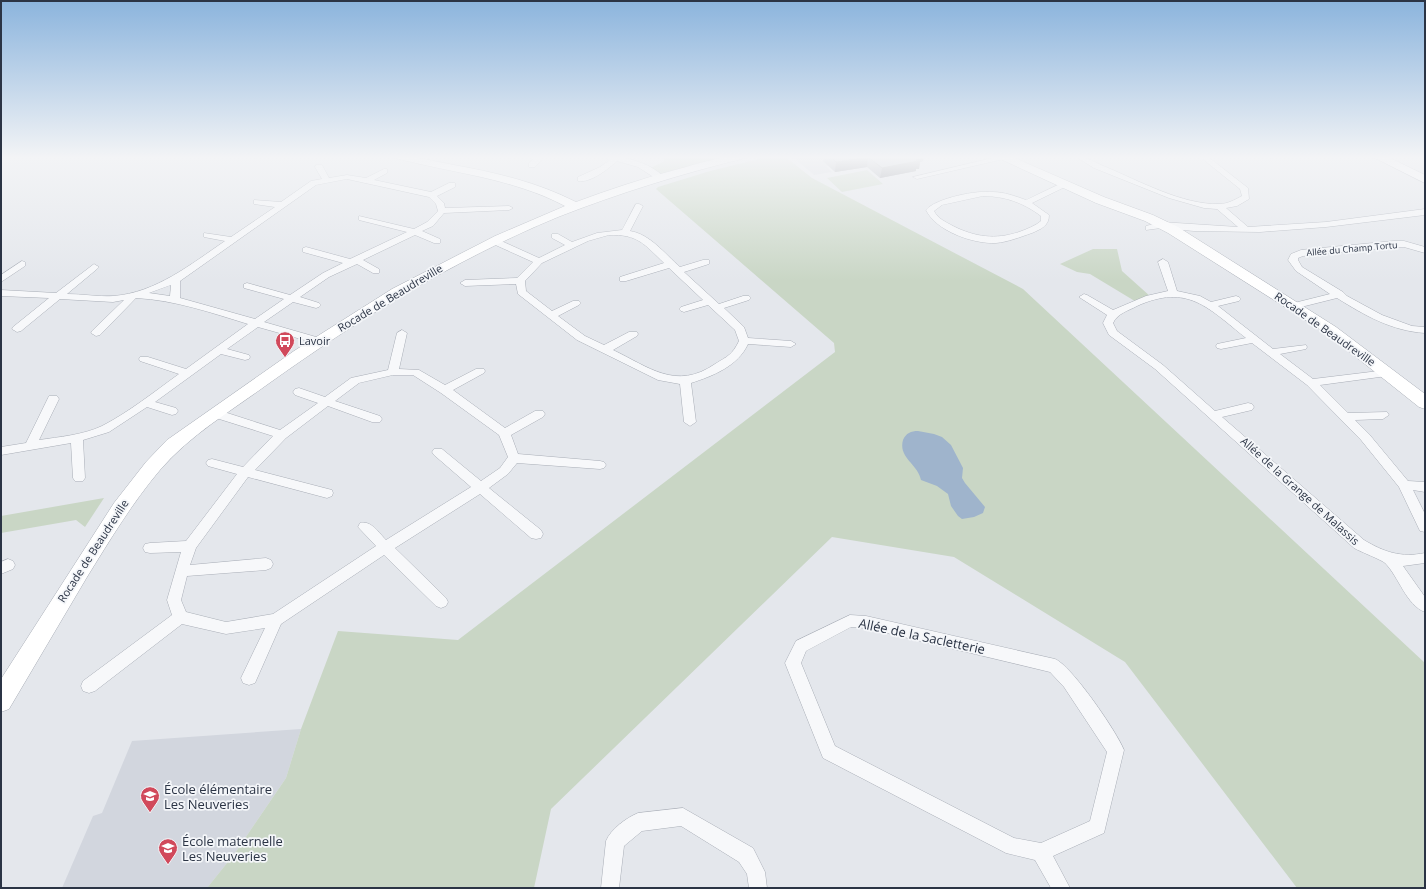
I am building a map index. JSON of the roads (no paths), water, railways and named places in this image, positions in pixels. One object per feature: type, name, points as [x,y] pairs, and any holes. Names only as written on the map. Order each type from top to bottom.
[{"type":"street","points":[[1,293],[113,299],[134,295],[175,280],[234,240],[292,197]]},
{"type":"street","points":[[434,197],[440,203],[442,211]]},
{"type":"street","points":[[557,197],[574,206]]},
{"type":"street","name":"Rocade de Beaudreville","points":[[1,701],[118,509],[165,454],[217,414],[361,313],[434,271],[494,241],[574,206],[600,197]]},
{"type":"street","points":[[968,197],[939,203],[930,210],[937,220],[948,226],[976,239],[994,242],[1007,239],[1043,224],[1045,221],[1045,215],[1026,203],[1009,197]]},
{"type":"street","points":[[1026,203],[1038,197]]},
{"type":"street","name":"Rocade de Beaudreville","points":[[1094,197],[1165,225],[1185,231],[1221,260],[1344,340],[1425,404]]},
{"type":"street","points":[[1177,197],[1186,201],[1220,207],[1241,202],[1246,197]]},
{"type":"street","name":"Rocade de Beaudreville","points":[[1100,200],[1149,228],[1221,260]]},
{"type":"street","points":[[257,202],[281,205]]},
{"type":"street","points":[[624,233],[639,206]]},
{"type":"street","points":[[1220,207],[1246,230]]},
{"type":"street","points":[[1,451],[77,438],[105,429],[146,403],[292,297],[326,276],[417,232],[430,224],[442,211],[509,208]]},
{"type":"street","points":[[1185,231],[1267,230],[1338,224],[1425,212]]},
{"type":"street","points":[[362,218],[417,232],[437,241]]},
{"type":"street","points":[[1149,228],[1165,225]]},
{"type":"street","points":[[465,283],[520,281],[539,261],[587,239],[611,232],[634,234],[647,242],[740,329],[744,341],[738,354],[710,373],[685,381],[662,378],[581,338],[521,292],[520,281]]},
{"type":"street","points":[[208,235],[234,240]]},
{"type":"street","points":[[555,236],[572,246]]},
{"type":"street","points":[[494,241],[539,261]]},
{"type":"street","name":"Allée du Champ Tortu","points":[[1425,250],[1404,244],[1394,244],[1301,254],[1294,256],[1293,260],[1299,270],[1397,327],[1410,330],[1425,330]]},
{"type":"street","points":[[306,250],[356,262],[376,271]]},
{"type":"street","points":[[623,279],[674,267],[706,262]]},
{"type":"street","points":[[1163,262],[1173,293]]},
{"type":"street","points":[[1,279],[22,264]]},
{"type":"street","points":[[17,329],[94,267]]},
{"type":"street","points":[[175,280],[175,300]]},
{"type":"street","points":[[247,286],[292,297],[316,305]]},
{"type":"street","points":[[1084,297],[1113,314],[1145,299],[1173,293],[1190,296],[1210,305],[1312,383],[1345,417],[1384,459],[1404,485],[1425,527]]},
{"type":"street","points":[[1293,306],[1340,294]]},
{"type":"street","points":[[134,295],[175,300],[319,341]]},
{"type":"street","points":[[96,333],[134,295]]},
{"type":"street","points":[[684,309],[746,298]]},
{"type":"street","points":[[1210,305],[1236,299]]},
{"type":"street","points":[[552,315],[576,303]]},
{"type":"street","name":"Allée de la Grange de Malassis","points":[[1113,314],[1108,323],[1112,333],[1159,367],[1301,491],[1342,531],[1375,554],[1391,560],[1406,562],[1425,558]]},
{"type":"street","points":[[393,372],[402,333]]},
{"type":"street","points":[[604,350],[633,334]]},
{"type":"street","points":[[1221,346],[1255,339]]},
{"type":"street","points":[[744,341],[791,344]]},
{"type":"street","points":[[1272,352],[1302,347]]},
{"type":"street","points":[[219,350],[245,358]]},
{"type":"street","points":[[144,359],[187,372]]},
{"type":"street","points":[[445,390],[480,371]]},
{"type":"street","points":[[180,617],[174,600],[181,571],[190,546],[245,472],[282,435],[355,380],[393,372],[415,372],[445,390],[504,433],[514,458]]},
{"type":"street","points":[[1312,383],[1387,373]]},
{"type":"street","points":[[685,381],[690,422]]},
{"type":"street","points":[[299,392],[325,403],[376,419]]},
{"type":"street","points":[[30,446],[52,399]]},
{"type":"street","points":[[146,403],[172,411]]},
{"type":"street","points":[[1213,415],[1248,407]]},
{"type":"street","points":[[217,414],[282,435]]},
{"type":"street","points":[[504,433],[539,414]]},
{"type":"street","points":[[1345,417],[1383,415]]},
{"type":"street","points":[[77,438],[79,478]]},
{"type":"street","points":[[438,452],[536,534]]},
{"type":"street","points":[[514,458],[600,465]]},
{"type":"street","points":[[180,617],[226,628],[276,620],[384,548],[481,487],[504,471],[514,458]]},
{"type":"street","points":[[212,463],[327,493]]},
{"type":"street","points":[[1404,485],[1425,487]]},
{"type":"street","points":[[365,527],[384,548],[441,602]]},
{"type":"street","points":[[150,548],[190,546]]},
{"type":"street","points":[[1391,560],[1418,599],[1425,606]]},
{"type":"street","points":[[181,571],[266,564]]},
{"type":"street","points":[[89,686],[180,617]]},
{"type":"street","points":[[249,678],[276,620]]},
{"type":"street","name":"Allée de la Sacletterie","points":[[850,621],[866,622],[1055,666],[1070,682],[1116,750],[1098,827],[1041,852],[1012,847],[829,752],[793,663],[801,646],[850,621]]},
{"type":"street","points":[[610,888],[615,841],[638,822],[684,817],[746,855],[756,872],[758,888]]},
{"type":"street","points":[[1041,852],[1061,888]]},
{"type":"water","points":[[918,431],[942,437],[951,445],[963,468],[962,478],[985,507],[983,513],[974,517],[962,519],[951,506],[948,494],[937,486],[921,480],[919,474],[903,452],[902,446],[903,440],[907,434]]},
{"type":"place","name":"Lavoir","points":[[285,358]]},
{"type":"place","name":"École élémentaire Les Neuveries","points":[[150,813]]},
{"type":"place","name":"École maternelle Les Neuveries","points":[[168,865]]}]
